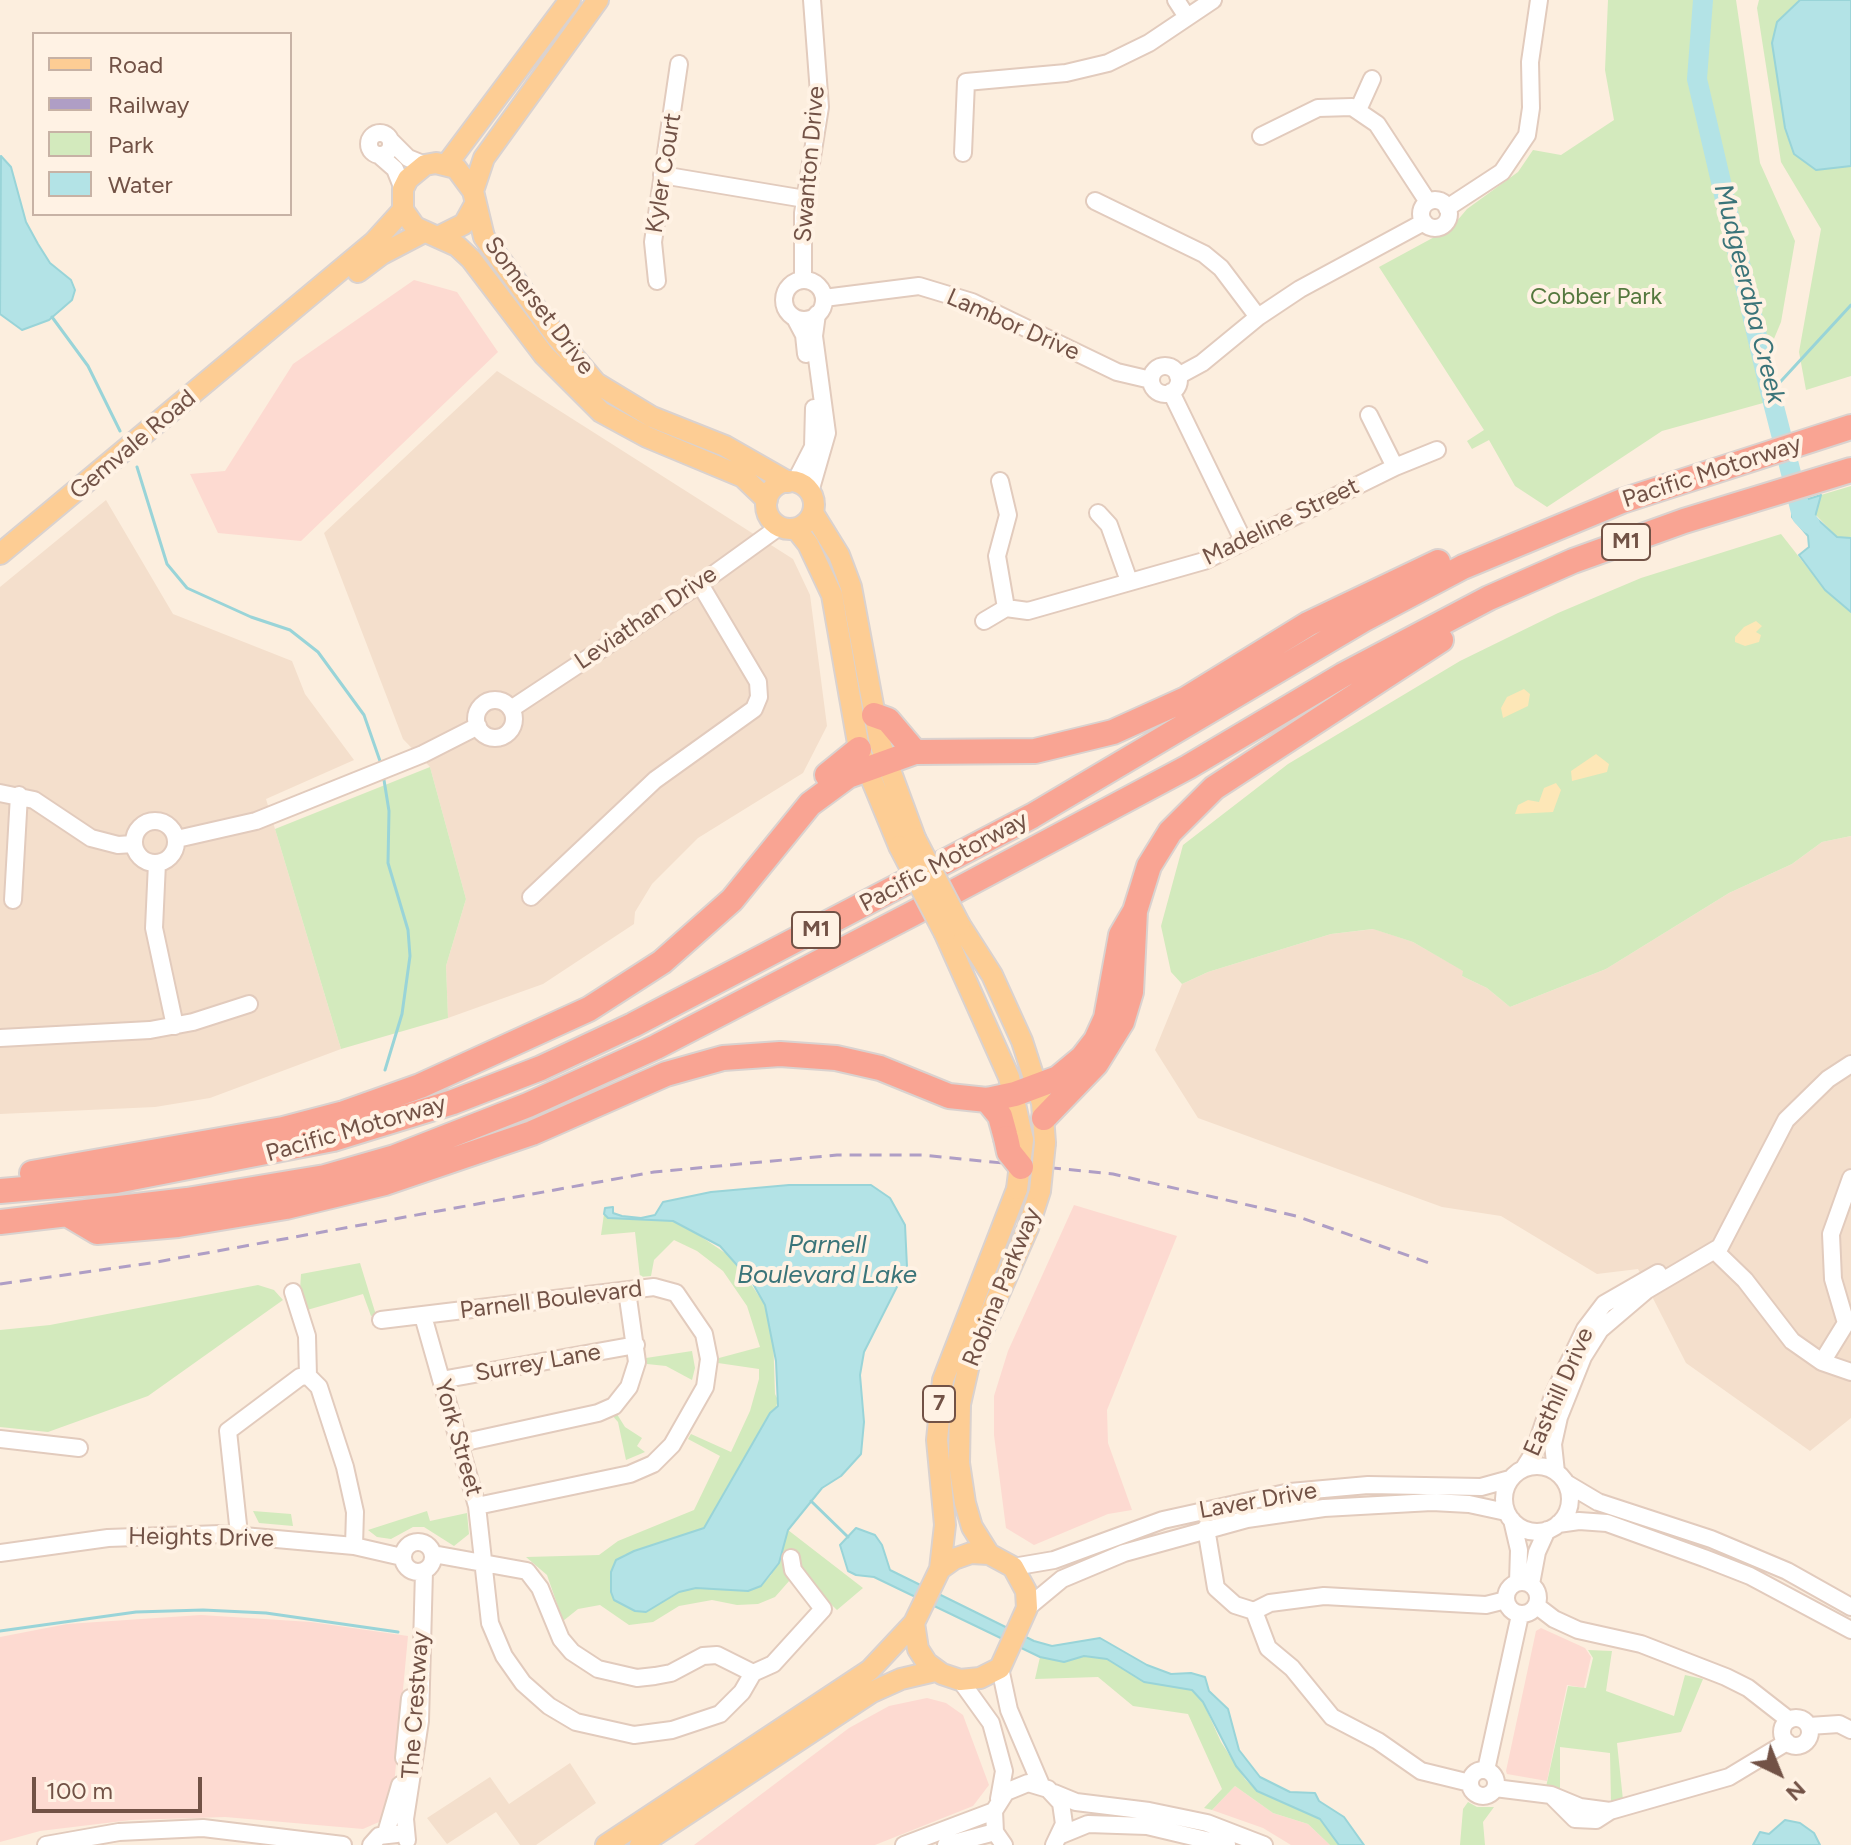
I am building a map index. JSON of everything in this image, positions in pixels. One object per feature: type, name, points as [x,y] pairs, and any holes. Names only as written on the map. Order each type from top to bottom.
[{"type":"highway","name":"Pacific Motorway","points":[[0,1191],[116,1181],[333,1139],[453,1102],[541,1068],[701,990],[1032,816],[1411,593],[1576,518],[1851,427]]},
{"type":"highway","name":"Pacific Motorway","points":[[0,1222],[70,1216],[325,1177],[395,1157],[594,1077],[1188,767],[1343,675],[1489,598],[1587,556],[1766,495],[1851,470]]},
{"type":"highway","points":[[0,1183],[14,1176],[283,1129],[344,1113],[420,1086],[589,1009],[634,982],[716,917],[775,844],[782,818],[790,809],[870,759],[915,752],[1035,751],[1113,732],[1186,699],[1261,650],[1363,597],[1531,522],[1576,518]]},
{"type":"highway","points":[[70,1216],[97,1232],[178,1225],[286,1207],[385,1183],[532,1133],[666,1074],[723,1058],[780,1054],[836,1058],[880,1068],[949,1096],[987,1100],[1026,1090],[1068,1071],[1096,1040],[1106,1018],[1121,935],[1135,911],[1149,866],[1160,847],[1196,803],[1377,680],[1473,621],[1489,598]]},
{"type":"highway","points":[[874,715],[888,720],[915,752]]},
{"type":"highway","points":[[1044,1118],[1096,1064],[1122,1022],[1131,992],[1135,911]]},
{"type":"highway","points":[[987,1100],[1014,1139],[1009,1152],[1019,1178]]},
{"type":"main road","points":[[403,200],[415,171],[425,165],[447,164],[570,0]]},
{"type":"main road","name":"Somerset Drive","points":[[432,234],[464,224],[484,158],[598,0]]},
{"type":"main road","name":"Somerset Drive","points":[[447,164],[464,174],[484,237],[497,258],[596,383],[652,417],[725,446],[798,485]]},
{"type":"main road","name":"Somerset Drive","points":[[403,200],[415,227],[471,259],[544,355],[601,412],[634,431],[743,477],[767,500],[768,514],[788,528],[814,555],[832,595],[870,759]]},
{"type":"main road","name":"Gemvale Road","points":[[0,554],[381,236],[403,200]]},
{"type":"main road","name":"Gemvale Road","points":[[265,334],[382,254],[432,234]]},
{"type":"main road","points":[[767,500],[774,489],[798,485],[839,555],[851,587],[874,715],[870,759]]},
{"type":"main road","points":[[788,528],[807,523],[813,513]]},
{"type":"main road","name":"Robina Parkway","points":[[870,759],[1026,1090],[1044,1118],[1040,1191],[1028,1228],[970,1360],[960,1404],[958,1436],[965,1503],[972,1527],[989,1554]]},
{"type":"main road","name":"Robina Parkway","points":[[1014,1139],[1026,1090]]},
{"type":"main road","name":"Robina Parkway","points":[[936,1575],[945,1525],[937,1440],[943,1380],[1019,1178]]},
{"type":"main road","points":[[917,1616],[918,1649],[935,1671],[960,1680],[980,1678],[1005,1660],[1025,1617],[1026,1591],[1013,1567],[989,1554],[962,1555],[936,1575]]},
{"type":"main road","name":"7","points":[[606,1845],[870,1670],[917,1616],[936,1575]]},
{"type":"main road","points":[[640,1845],[872,1692],[901,1679],[935,1671]]},
{"type":"street","name":"Swanton Drive","points":[[803,279],[805,199],[820,107],[812,0]]},
{"type":"street","points":[[1176,0],[1187,17]]},
{"type":"street","points":[[963,153],[966,82],[1066,73],[1095,67],[1135,51],[1213,0]]},
{"type":"street","name":"Lambor Drive","points":[[1171,392],[1155,390],[1151,380],[1156,369],[1165,366],[1178,376],[1202,363],[1258,317],[1300,289],[1424,222],[1430,227],[1443,225],[1448,218],[1447,208],[1502,172],[1527,135],[1531,108],[1530,62],[1539,0]]},
{"type":"street","name":"Kyler Court","points":[[657,281],[653,242],[679,64]]},
{"type":"street","points":[[1358,110],[1372,79]]},
{"type":"street","points":[[1261,136],[1318,108],[1358,110],[1383,132],[1428,202]]},
{"type":"street","points":[[403,200],[395,169],[369,146],[389,152],[391,141],[408,158],[425,165]]},
{"type":"street","points":[[662,175],[805,199]]},
{"type":"street","points":[[1095,201],[1204,254],[1221,268],[1258,317]]},
{"type":"street","points":[[1424,222],[1422,209],[1428,202],[1439,201],[1447,208]]},
{"type":"street","points":[[803,279],[817,284],[824,298],[817,314],[814,336],[827,433],[798,485],[813,447],[816,429],[804,335],[786,309],[784,296],[790,284],[803,279]]},
{"type":"street","name":"Lambor Drive","points":[[824,298],[919,286],[972,302],[1117,372],[1151,380]]},
{"type":"street","points":[[795,318],[807,319],[817,314]]},
{"type":"street","points":[[1178,376],[1177,385],[1171,392],[1243,540]]},
{"type":"street","points":[[1369,415],[1395,467]]},
{"type":"street","name":"Madeline Street","points":[[984,621],[1006,608],[1028,611],[1204,561],[1395,467],[1437,450]]},
{"type":"street","points":[[1000,481],[1008,515],[997,556],[1006,608]]},
{"type":"street","points":[[1098,513],[1109,525],[1129,581]]},
{"type":"street","name":"Leviathan Drive","points":[[511,709],[788,528]]},
{"type":"street","points":[[531,897],[655,780],[754,709],[759,697],[758,682],[700,584]]},
{"type":"street","name":"Leviathan Drive","points":[[498,700],[511,709],[513,726],[504,736],[490,737],[478,726],[478,712],[486,703],[498,700]]},
{"type":"street","name":"Leviathan Drive","points":[[177,839],[256,821],[423,754],[478,726]]},
{"type":"street","points":[[0,793],[34,800],[91,838],[118,845],[133,844]]},
{"type":"street","points":[[13,900],[19,795]]},
{"type":"street","points":[[149,821],[166,823],[177,839],[172,856],[157,863],[140,857],[133,844],[136,831],[149,821]]},
{"type":"street","points":[[157,863],[154,928],[175,1026]]},
{"type":"street","points":[[0,1038],[175,1026],[249,1004]]},
{"type":"street","name":"Easthill Drive","points":[[1561,1478],[1554,1434],[1589,1346],[1609,1320],[1677,1271],[1715,1251],[1731,1230],[1786,1120],[1828,1079],[1851,1064]]},
{"type":"street","points":[[1822,1362],[1846,1323],[1833,1279],[1831,1234],[1851,1178]]},
{"type":"street","points":[[1715,1251],[1745,1280],[1792,1341],[1822,1362],[1851,1372]]},
{"type":"street","name":"Easthill Drive","points":[[1517,1474],[1534,1452],[1554,1393],[1580,1338],[1599,1310],[1656,1273],[1677,1271]]},
{"type":"street","name":"Parnell Boulevard","points":[[381,1320],[654,1287],[676,1293],[696,1319],[707,1345],[705,1387],[672,1445],[641,1471],[477,1506]]},
{"type":"street","points":[[461,1443],[586,1416],[614,1406],[634,1375],[636,1345],[627,1291]]},
{"type":"street","points":[[293,1292],[307,1336],[308,1376],[319,1387],[345,1467],[355,1512],[354,1546]]},
{"type":"street","name":"York Street","points":[[423,1316],[477,1506],[490,1623],[512,1670],[538,1697],[576,1722],[634,1735],[672,1730],[720,1714],[742,1692],[753,1673],[773,1664],[820,1616],[823,1609],[793,1570],[791,1558]]},
{"type":"street","name":"Surrey Lane","points":[[441,1380],[636,1345]]},
{"type":"street","points":[[239,1534],[228,1431],[300,1377],[308,1376]]},
{"type":"street","points":[[0,1439],[79,1448]]},
{"type":"street","points":[[1561,1478],[1569,1505],[1537,1552],[1524,1583],[1509,1589],[1506,1600],[1509,1608],[1520,1615],[1530,1613],[1537,1606],[1539,1596],[1524,1583],[1519,1550],[1504,1501],[1517,1474],[1534,1466],[1561,1478],[1598,1502],[1711,1539],[1787,1571],[1851,1607]]},
{"type":"street","name":"Laver Drive","points":[[1013,1567],[1054,1560],[1175,1517],[1290,1492],[1368,1485],[1481,1487],[1517,1474]]},
{"type":"street","name":"Laver Drive","points":[[1025,1617],[1062,1579],[1076,1572],[1124,1553],[1206,1528],[1291,1512],[1380,1504],[1453,1502],[1509,1516]]},
{"type":"street","points":[[1509,1516],[1528,1531],[1579,1521],[1607,1523],[1750,1576],[1851,1630]]},
{"type":"street","points":[[1206,1528],[1216,1588],[1235,1605],[1254,1611],[1270,1603],[1324,1596],[1486,1605],[1506,1600]]},
{"type":"street","name":"Heights Drive","points":[[0,1553],[56,1543],[148,1534],[239,1534],[354,1546],[413,1566]]},
{"type":"street","points":[[419,1541],[428,1545],[433,1554],[431,1564],[413,1566],[405,1548],[419,1541]]},
{"type":"street","points":[[433,1554],[519,1567],[535,1577],[561,1639],[581,1660],[598,1669],[637,1678],[655,1676],[671,1673],[703,1656],[717,1655],[753,1673]]},
{"type":"street","name":"The Crestway","points":[[386,1833],[398,1801],[410,1708],[413,1566]]},
{"type":"street","name":"The Crestway","points":[[409,1842],[405,1819],[420,1721],[413,1566]]},
{"type":"street","points":[[1537,1606],[1554,1619],[1578,1630],[1641,1644],[1726,1677],[1748,1688],[1789,1720],[1801,1719],[1809,1726],[1839,1724],[1851,1730]]},
{"type":"street","points":[[1254,1611],[1268,1648],[1292,1668],[1332,1717],[1378,1741],[1421,1771],[1470,1783]]},
{"type":"street","points":[[1486,1770],[1520,1615]]},
{"type":"street","points":[[1005,1660],[1009,1710],[1047,1789],[1064,1813],[1057,1840]]},
{"type":"street","points":[[946,1845],[1000,1839],[996,1806],[1004,1771],[991,1723],[960,1680]]},
{"type":"street","points":[[1789,1720],[1782,1730],[1787,1742],[1797,1746],[1805,1742],[1809,1726]]},
{"type":"street","points":[[1495,1788],[1551,1795],[1580,1807],[1610,1811],[1729,1777],[1787,1742]]},
{"type":"street","points":[[1486,1770],[1494,1776],[1495,1788],[1488,1795],[1481,1796],[1474,1793],[1470,1783],[1475,1773],[1486,1770]]},
{"type":"street","points":[[904,1845],[996,1806],[1017,1786],[1047,1789],[1076,1802],[1149,1811],[1207,1823],[1260,1844]]},
{"type":"street","points":[[1057,1840],[1088,1824],[1135,1826],[1200,1836],[1227,1845]]},
{"type":"street","points":[[46,1845],[119,1832],[203,1828],[343,1845]]},
{"type":"street","points":[[371,1845],[386,1833],[409,1842]]},
{"type":"shaded area","points":[[414,280],[457,292],[498,352],[301,541],[218,533],[190,474],[225,471],[293,364]]},
{"type":"shaded area","points":[[497,371],[793,559],[810,595],[827,726],[803,773],[698,838],[652,884],[635,912],[634,924],[543,984],[448,1018],[446,966],[466,899],[430,767],[403,739],[324,533]]},
{"type":"shaded area","points":[[106,500],[173,614],[292,661],[305,694],[354,760],[266,799],[341,1049],[210,1098],[155,1107],[0,1114],[0,587]]},
{"type":"shaded area","points":[[1851,836],[1851,1418],[1810,1451],[1686,1363],[1638,1269],[1597,1274],[1501,1216],[1442,1207],[1198,1118],[1155,1050],[1182,984],[1208,972],[1331,934],[1374,929],[1413,942],[1464,971],[1462,976],[1487,988],[1510,1007],[1606,969],[1729,893],[1792,864],[1822,842]]},
{"type":"shaded area","points":[[1074,1205],[1177,1236],[1107,1410],[1108,1443],[1132,1510],[1108,1514],[1034,1545],[1006,1528],[994,1435],[994,1396],[1008,1351]]},
{"type":"shaded area","points":[[201,1615],[311,1622],[408,1636],[392,1807],[379,1822],[363,1829],[225,1817],[131,1820],[40,1831],[0,1842],[0,1637],[67,1624]]},
{"type":"shaded area","points":[[1541,1628],[1585,1648],[1591,1657],[1584,1688],[1567,1685],[1547,1781],[1507,1774],[1506,1771],[1536,1631]]},
{"type":"shaded area","points":[[927,1698],[946,1703],[963,1715],[989,1785],[973,1806],[875,1845],[694,1845],[849,1728],[889,1706]]},
{"type":"shaded area","points":[[570,1763],[596,1803],[536,1845],[520,1845],[496,1812],[447,1844],[427,1818],[490,1777],[509,1804]]},
{"type":"shaded area","points":[[1235,1786],[1273,1813],[1308,1824],[1330,1845],[1291,1845],[1263,1828],[1212,1810]]},
{"type":"green space","name":"Cobber Park","points":[[1608,0],[1736,0],[1760,163],[1795,241],[1781,322],[1763,365],[1774,400],[1662,431],[1547,507],[1515,486],[1489,440],[1472,449],[1467,441],[1484,430],[1379,267],[1451,228],[1467,209],[1518,172],[1533,150],[1561,155],[1614,120],[1605,70]]},
{"type":"green space","points":[[1759,0],[1851,0],[1851,376],[1806,390],[1799,352],[1821,229],[1781,162],[1757,8]]},
{"type":"green space","points":[[1851,486],[1851,538],[1837,537],[1814,513],[1821,495]]},
{"type":"green space","points":[[1781,534],[1825,590],[1851,612],[1851,836],[1822,842],[1792,864],[1729,893],[1606,969],[1510,1007],[1487,988],[1462,976],[1463,971],[1413,942],[1373,929],[1331,934],[1208,972],[1182,984],[1171,972],[1161,926],[1183,845],[1288,764],[1460,661],[1558,613],[1641,578]]},
{"type":"green space","points":[[430,767],[466,899],[446,966],[448,1018],[341,1049],[275,829]]},
{"type":"green space","points":[[604,1214],[608,1218],[672,1221],[684,1225],[734,1259],[765,1305],[773,1334],[775,1394],[778,1400],[775,1411],[770,1413],[704,1528],[624,1555],[616,1560],[610,1582],[658,1605],[679,1592],[696,1588],[748,1591],[761,1586],[771,1575],[788,1530],[863,1588],[837,1610],[807,1581],[790,1580],[775,1597],[758,1604],[737,1605],[712,1600],[679,1606],[653,1622],[629,1625],[600,1605],[578,1609],[563,1621],[547,1575],[526,1557],[599,1555],[618,1541],[694,1510],[720,1456],[688,1439],[691,1434],[731,1452],[750,1411],[759,1379],[759,1369],[718,1363],[719,1358],[760,1347],[747,1306],[723,1271],[697,1251],[674,1240],[654,1260],[651,1276],[640,1277],[635,1232],[601,1235]]},
{"type":"green space","points":[[360,1263],[376,1315],[371,1316],[363,1294],[307,1310],[300,1290],[301,1274]]},
{"type":"green space","points":[[258,1285],[274,1290],[283,1300],[148,1396],[48,1432],[0,1427],[0,1330],[50,1325]]},
{"type":"green space","points":[[692,1351],[695,1368],[692,1380],[666,1366],[647,1364],[646,1358]]},
{"type":"green space","points":[[615,1411],[625,1427],[642,1438],[637,1446],[645,1452],[626,1460],[618,1422],[611,1414]]},
{"type":"green space","points":[[253,1511],[291,1514],[293,1526],[259,1523]]},
{"type":"green space","points":[[427,1511],[430,1521],[467,1513],[469,1534],[454,1546],[424,1527],[413,1527],[391,1539],[377,1537],[368,1530]]},
{"type":"green space","points":[[1588,1650],[1612,1651],[1606,1691],[1674,1716],[1685,1675],[1703,1679],[1681,1732],[1617,1743],[1623,1800],[1611,1803],[1610,1753],[1560,1747],[1560,1792],[1546,1787],[1568,1686],[1586,1688],[1593,1658]]},
{"type":"green space","points":[[1084,1656],[1107,1659],[1144,1682],[1192,1690],[1203,1702],[1221,1742],[1245,1779],[1257,1791],[1320,1819],[1339,1845],[1330,1845],[1308,1824],[1273,1813],[1235,1786],[1212,1810],[1204,1808],[1222,1789],[1188,1714],[1133,1706],[1098,1677],[1035,1679],[1040,1657],[1064,1662]]},
{"type":"green space","points":[[1468,1802],[1477,1807],[1494,1807],[1483,1822],[1485,1845],[1460,1845],[1463,1809]]},
{"type":"sand","points":[[1756,621],[1762,626],[1756,632],[1761,635],[1759,642],[1745,646],[1735,642],[1735,637],[1744,627]]},
{"type":"sand","points":[[1524,689],[1530,694],[1528,706],[1503,718],[1501,708],[1507,697]]},
{"type":"sand","points":[[1596,754],[1609,764],[1607,772],[1572,781],[1571,771]]},
{"type":"sand","points":[[1556,783],[1561,790],[1553,812],[1515,814],[1518,805],[1528,800],[1539,802],[1544,788]]},
{"type":"water","points":[[1800,0],[1851,0],[1851,166],[1816,170],[1794,154],[1785,128],[1772,43],[1777,22]]},
{"type":"water","points":[[1,156],[11,167],[26,222],[38,244],[50,263],[71,280],[75,290],[72,300],[49,320],[22,330],[0,314]]},
{"type":"water","points":[[1821,495],[1815,517],[1837,537],[1851,538],[1851,612],[1825,590],[1799,555],[1809,547],[1808,536],[1792,517],[1792,504]]},
{"type":"water","name":"Parnell Boulevard Lake","points":[[789,1185],[871,1185],[890,1198],[905,1225],[907,1267],[864,1352],[860,1375],[864,1422],[861,1454],[841,1476],[822,1488],[788,1530],[779,1563],[761,1586],[748,1591],[696,1588],[679,1592],[646,1612],[635,1611],[614,1600],[611,1592],[611,1572],[616,1560],[704,1528],[770,1413],[778,1406],[776,1361],[765,1305],[752,1282],[720,1246],[673,1221],[608,1218],[604,1214],[605,1208],[613,1207],[613,1213],[622,1216],[641,1218],[655,1215],[663,1202],[711,1192]]},
{"type":"water","points":[[856,1528],[875,1535],[882,1545],[890,1570],[1034,1641],[1052,1646],[1100,1638],[1147,1665],[1171,1674],[1191,1673],[1205,1677],[1209,1691],[1228,1709],[1239,1750],[1260,1777],[1290,1792],[1315,1793],[1319,1801],[1344,1817],[1364,1845],[1339,1845],[1320,1819],[1257,1791],[1236,1766],[1203,1702],[1192,1690],[1144,1682],[1107,1659],[1084,1656],[1064,1662],[1040,1657],[874,1577],[848,1571],[840,1545]]},
{"type":"water","points":[[1785,1820],[1800,1823],[1814,1833],[1820,1845],[1753,1845],[1760,1832],[1769,1834]]},
{"type":"waterway","name":"Mudgeeraba Creek","points":[[1703,0],[1697,79],[1768,383],[1802,516],[1810,524]]},
{"type":"waterway","points":[[1771,392],[1851,305]]},
{"type":"waterway","points":[[52,317],[88,366],[120,431]]},
{"type":"waterway","points":[[137,467],[167,564],[187,588],[251,617],[290,630],[318,652],[364,715],[380,761]]},
{"type":"waterway","points":[[384,780],[389,811],[388,863],[408,930],[410,956],[402,1014],[385,1070]]},
{"type":"waterway","points":[[811,1501],[848,1537]]},
{"type":"waterway","points":[[0,1631],[136,1612],[203,1610],[266,1613],[398,1632]]},
{"type":"railway","points":[[0,1284],[151,1263],[654,1172],[837,1155],[922,1155],[1113,1174],[1296,1216],[1432,1264]]}]
